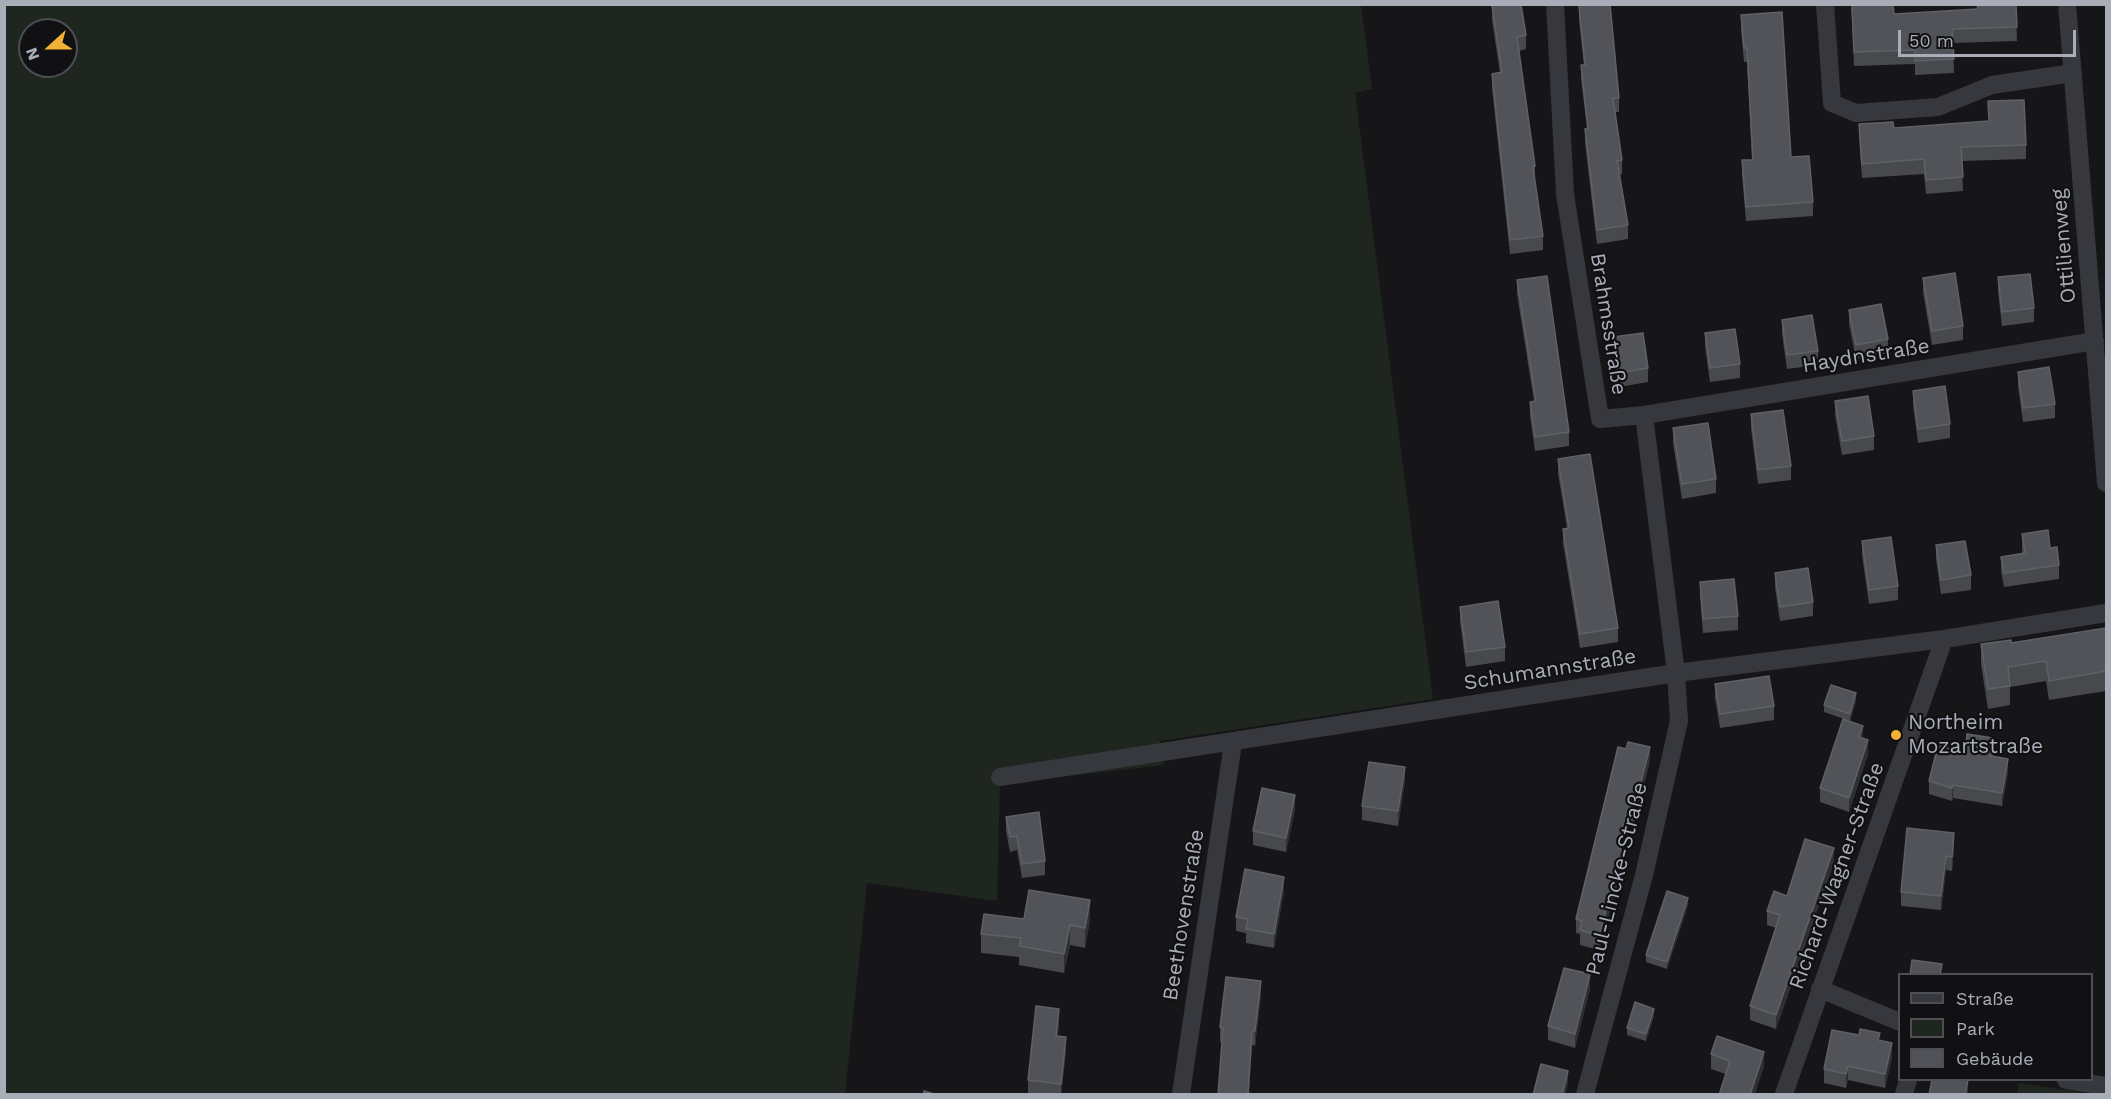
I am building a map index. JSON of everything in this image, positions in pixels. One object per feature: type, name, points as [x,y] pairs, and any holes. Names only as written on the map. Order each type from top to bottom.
[{"type":"street","name":"Brahmsstraße","points":[[1555,4],[1565,194],[1600,419],[1644,415],[1676,673]]},
{"type":"street","points":[[1825,4],[1832,103],[1856,113],[1938,107],[1992,85],[2073,73]]},
{"type":"street","name":"Ottilienweg","points":[[2067,4],[2106,483]]},
{"type":"street","name":"Haydnstraße","points":[[1644,415],[2095,341]]},
{"type":"street","name":"Schumannstraße","points":[[1000,777],[1233,743],[1676,673],[1944,639],[2106,613]]},
{"type":"street","name":"Richard-Wagner-Straße","points":[[1784,1095],[1944,639]]},
{"type":"street","name":"Paul-Lincke-Straße","points":[[1585,1095],[1644,875],[1678,721],[1676,673]]},
{"type":"street","name":"Beethovenstraße","points":[[1181,1095],[1233,743]]},
{"type":"street","points":[[1820,989],[1898,1022]]},
{"type":"street","points":[[2073,1081],[2106,1086]]},
{"type":"green space","points":[[5,5],[1361,5],[1372,89],[1355,93],[1433,699],[1160,741],[1164,765],[1000,784],[997,901],[867,883],[845,1094],[5,1094]]},
{"type":"green space","points":[[2019,1083],[2095,1094],[2017,1094]]},
{"type":"building","points":[[1521,4],[1526,35],[1517,37],[1543,236],[1510,240],[1492,74],[1502,72],[1492,6]]},
{"type":"building","points":[[1610,4],[1619,98],[1613,98],[1622,160],[1617,161],[1628,225],[1597,230],[1585,129],[1588,128],[1581,65],[1585,65],[1579,6]]},
{"type":"building","points":[[1852,4],[1893,4],[1894,14],[1978,9],[1977,4],[2016,4],[2017,27],[1952,29],[1954,59],[1915,61],[1915,50],[1854,52]]},
{"type":"building","points":[[1782,12],[1791,157],[1809,156],[1813,202],[1746,207],[1742,160],[1753,160],[1747,48],[1744,48],[1741,15]]},
{"type":"building","points":[[2024,100],[2026,145],[1961,147],[1963,177],[1926,180],[1924,159],[1862,164],[1859,124],[1893,122],[1894,128],[1989,121],[1988,101]]},
{"type":"building","points":[[1955,273],[1963,326],[1932,331],[1923,278]]},
{"type":"building","points":[[2030,274],[2034,308],[2002,312],[1998,277]]},
{"type":"building","points":[[1547,276],[1569,432],[1535,437],[1530,402],[1536,401],[1517,280]]},
{"type":"building","points":[[1881,304],[1888,339],[1856,345],[1849,310]]},
{"type":"building","points":[[1812,315],[1818,351],[1787,355],[1782,320]]},
{"type":"building","points":[[1735,329],[1740,364],[1710,368],[1705,333]]},
{"type":"building","points":[[1643,333],[1648,368],[1619,373],[1613,337]]},
{"type":"building","points":[[2049,367],[2055,404],[2023,408],[2018,372]]},
{"type":"building","points":[[1945,386],[1950,424],[1918,429],[1913,391]]},
{"type":"building","points":[[1868,396],[1874,436],[1842,441],[1835,401]]},
{"type":"building","points":[[1783,410],[1791,466],[1758,470],[1751,414]]},
{"type":"building","points":[[1708,423],[1716,479],[1682,484],[1673,428]]},
{"type":"building","points":[[1590,454],[1618,628],[1580,634],[1563,529],[1569,528],[1558,459]]},
{"type":"building","points":[[2048,530],[2050,548],[2057,547],[2059,565],[2004,573],[2001,557],[2025,553],[2022,534]]},
{"type":"building","points":[[1891,537],[1898,586],[1869,590],[1862,541]]},
{"type":"building","points":[[1965,541],[1971,575],[1941,580],[1936,545]]},
{"type":"building","points":[[1808,568],[1813,602],[1780,607],[1775,573]]},
{"type":"building","points":[[1734,579],[1738,616],[1703,619],[1700,582]]},
{"type":"building","points":[[1498,601],[1505,647],[1466,652],[1460,607]]},
{"type":"building","points":[[2106,628],[2106,671],[2049,681],[2046,661],[2008,667],[2010,686],[1988,689],[1981,644],[2011,640],[2011,643]]},
{"type":"building","points":[[1769,676],[1774,706],[1720,714],[1715,684]]},
{"type":"building","points":[[1831,685],[1856,693],[1850,714],[1824,705]]},
{"type":"building","points":[[1843,719],[1863,726],[1859,737],[1868,740],[1849,798],[1820,788]]},
{"type":"building","points":[[1967,734],[1993,738],[1991,756],[2008,759],[2002,793],[1953,785],[1952,788],[1929,781],[1938,745],[1965,754]]},
{"type":"building","points":[[1628,742],[1650,747],[1633,813],[1627,811],[1618,848],[1623,850],[1599,936],[1580,930],[1582,921],[1576,919],[1618,747],[1626,749]]},
{"type":"building","points":[[1369,762],[1405,767],[1398,811],[1362,806]]},
{"type":"building","points":[[1262,788],[1295,795],[1286,838],[1253,831]]},
{"type":"building","points":[[1039,812],[1045,861],[1022,864],[1017,836],[1010,837],[1006,817]]},
{"type":"building","points":[[1907,828],[1954,833],[1952,857],[1946,856],[1941,896],[1901,892]]},
{"type":"building","points":[[1805,839],[1834,848],[1776,1015],[1750,1006],[1780,915],[1767,911],[1774,891],[1787,896]]},
{"type":"building","points":[[1245,869],[1284,877],[1274,934],[1246,929],[1248,919],[1236,917]]},
{"type":"building","points":[[1029,890],[1090,900],[1085,928],[1070,925],[1064,954],[1019,946],[1021,938],[981,934],[984,914],[1024,919]]},
{"type":"building","points":[[1667,891],[1688,898],[1667,962],[1646,955]]},
{"type":"building","points":[[1912,960],[1942,964],[1940,973],[1910,973]]},
{"type":"building","points":[[1564,968],[1590,974],[1575,1034],[1548,1026]]},
{"type":"building","points":[[1226,977],[1261,981],[1255,1031],[1252,1031],[1248,1093],[1253,1095],[1218,1095],[1223,1028],[1220,1027]]},
{"type":"building","points":[[1635,1002],[1654,1009],[1646,1034],[1627,1028]]},
{"type":"building","points":[[1036,1006],[1059,1009],[1056,1036],[1066,1037],[1061,1084],[1028,1080]]},
{"type":"building","points":[[1860,1029],[1880,1033],[1878,1040],[1892,1043],[1885,1074],[1848,1066],[1846,1074],[1824,1069],[1832,1030],[1859,1035]]},
{"type":"building","points":[[1717,1036],[1764,1052],[1750,1095],[1719,1095],[1730,1061],[1711,1054]]},
{"type":"building","points":[[1541,1064],[1568,1071],[1562,1095],[1533,1095]]},
{"type":"building","points":[[1932,1081],[1968,1081],[1965,1095],[1929,1095]]},
{"type":"building","points":[[924,1091],[938,1095],[923,1095]]},
{"type":"place","name":"Northeim Mozartstraße","points":[[1896,735]]}]
